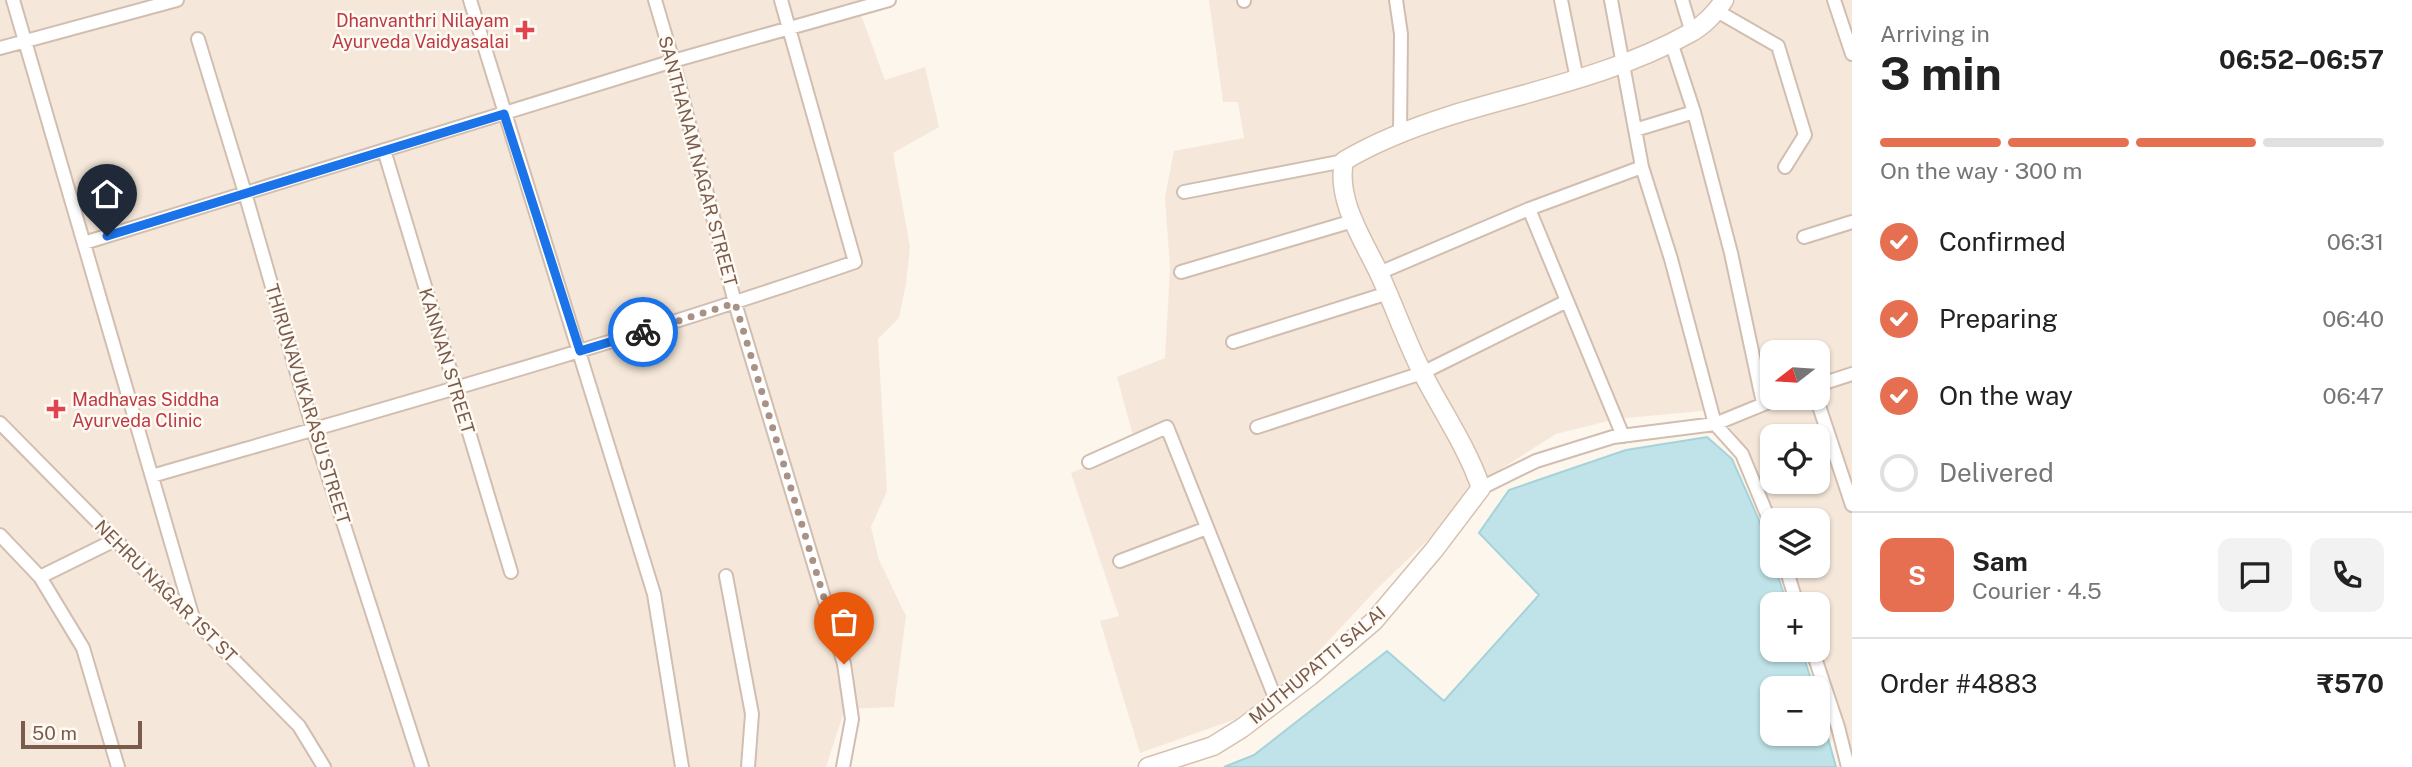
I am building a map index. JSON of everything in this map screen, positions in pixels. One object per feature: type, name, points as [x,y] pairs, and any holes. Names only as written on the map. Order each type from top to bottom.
[{"type":"street","points":[[13,0],[193,618]]},
{"type":"street","points":[[0,48],[177,0]]},
{"type":"street","points":[[470,0],[654,594],[682,767]]},
{"type":"street","name":"SANTHANAM NAGAR STREET","points":[[655,0],[735,303],[844,664],[852,719],[843,767]]},
{"type":"street","points":[[152,476],[580,351],[855,262],[781,0]]},
{"type":"street","points":[[84,243],[673,61],[888,0]]},
{"type":"street","points":[[1396,0],[1401,34],[1400,133]]},
{"type":"street","points":[[1561,0],[1577,79]]},
{"type":"street","points":[[1611,0],[1642,167],[1671,259],[1715,424],[1742,454],[1764,508]]},
{"type":"street","points":[[1682,0],[1692,33]]},
{"type":"street","points":[[1835,0],[1852,54]]},
{"type":"street","points":[[1184,192],[1344,161],[1363,149],[1400,133],[1622,64],[1692,33],[1720,6],[1778,46],[1805,135],[1784,167]]},
{"type":"street","name":"THIRUNAVUKARASU STREET","points":[[198,39],[313,429],[422,767]]},
{"type":"street","points":[[1671,42],[1694,112],[1731,253],[1760,389]]},
{"type":"street","points":[[1635,130],[1694,112]]},
{"type":"street","name":"KANNAN STREET","points":[[384,150],[511,572]]},
{"type":"street","points":[[1344,161],[1341,174],[1353,221],[1379,273],[1422,373],[1471,459],[1481,488],[1536,461],[1623,436],[1715,424],[1760,404]]},
{"type":"street","points":[[1379,273],[1530,209],[1642,167]]},
{"type":"street","points":[[1530,209],[1623,436]]},
{"type":"street","points":[[1181,272],[1353,221]]},
{"type":"street","points":[[1804,237],[1852,222]]},
{"type":"street","points":[[1233,342],[1388,293]]},
{"type":"street","points":[[1257,427],[1422,373],[1567,301]]},
{"type":"street","points":[[1830,381],[1852,374]]},
{"type":"street","points":[[1820,410],[1852,505]]},
{"type":"street","name":"NEHRU NAGAR 1ST ST","points":[[0,423],[299,726],[324,767]]},
{"type":"street","points":[[1089,463],[1167,427],[1276,700]]},
{"type":"street","name":"MUTHUPATTI SALAI","points":[[1148,767],[1213,746],[1242,729],[1310,676],[1374,621],[1434,550],[1481,488]]},
{"type":"street","points":[[1120,561],[1207,528]]},
{"type":"street","points":[[0,535],[40,577],[83,648],[118,767]]},
{"type":"street","points":[[40,577],[115,540]]},
{"type":"street","points":[[726,576],[752,714],[748,767]]},
{"type":"street","points":[[1816,662],[1838,727],[1847,767]]},
{"type":"street","points":[[1838,727],[1852,724]]},
{"type":"shaded area","points":[[0,0],[859,0],[861,15],[885,80],[925,67],[939,127],[893,153],[910,247],[899,318],[878,339],[887,491],[871,527],[879,560],[906,616],[894,707],[845,709],[826,767],[0,767]]},
{"type":"shaded area","points":[[1209,0],[1852,0],[1852,767],[1841,767],[1830,724],[1830,676],[1818,676],[1814,662],[1830,662],[1830,592],[1797,592],[1793,578],[1830,578],[1830,508],[1766,508],[1761,494],[1830,494],[1830,424],[1760,424],[1760,492],[1738,438],[1713,410],[1616,419],[1556,434],[1501,469],[1375,591],[1303,668],[1236,719],[1140,753],[1100,621],[1119,616],[1071,473],[1136,446],[1117,377],[1165,358],[1170,268],[1165,197],[1174,151],[1244,138],[1238,102],[1223,102]]},
{"type":"water","points":[[1707,437],[1732,459],[1760,522],[1760,578],[1779,578],[1783,592],[1760,592],[1760,662],[1805,662],[1810,676],[1760,676],[1760,746],[1830,745],[1836,767],[1224,767],[1254,755],[1387,651],[1444,701],[1539,595],[1479,533],[1509,490],[1626,450]]},
{"type":"way so far","points":[[643,332],[735,303],[844,664]]},
{"type":"place","name":"Dhanvanthri Nilayam Ayurveda Vaidyasalai","points":[[525,30]]},
{"type":"place","name":"Madhavas Siddha Ayurveda Clinic","points":[[56,409]]},
{"type":"route","points":[[107,236],[504,114],[580,351],[643,332]]}]
